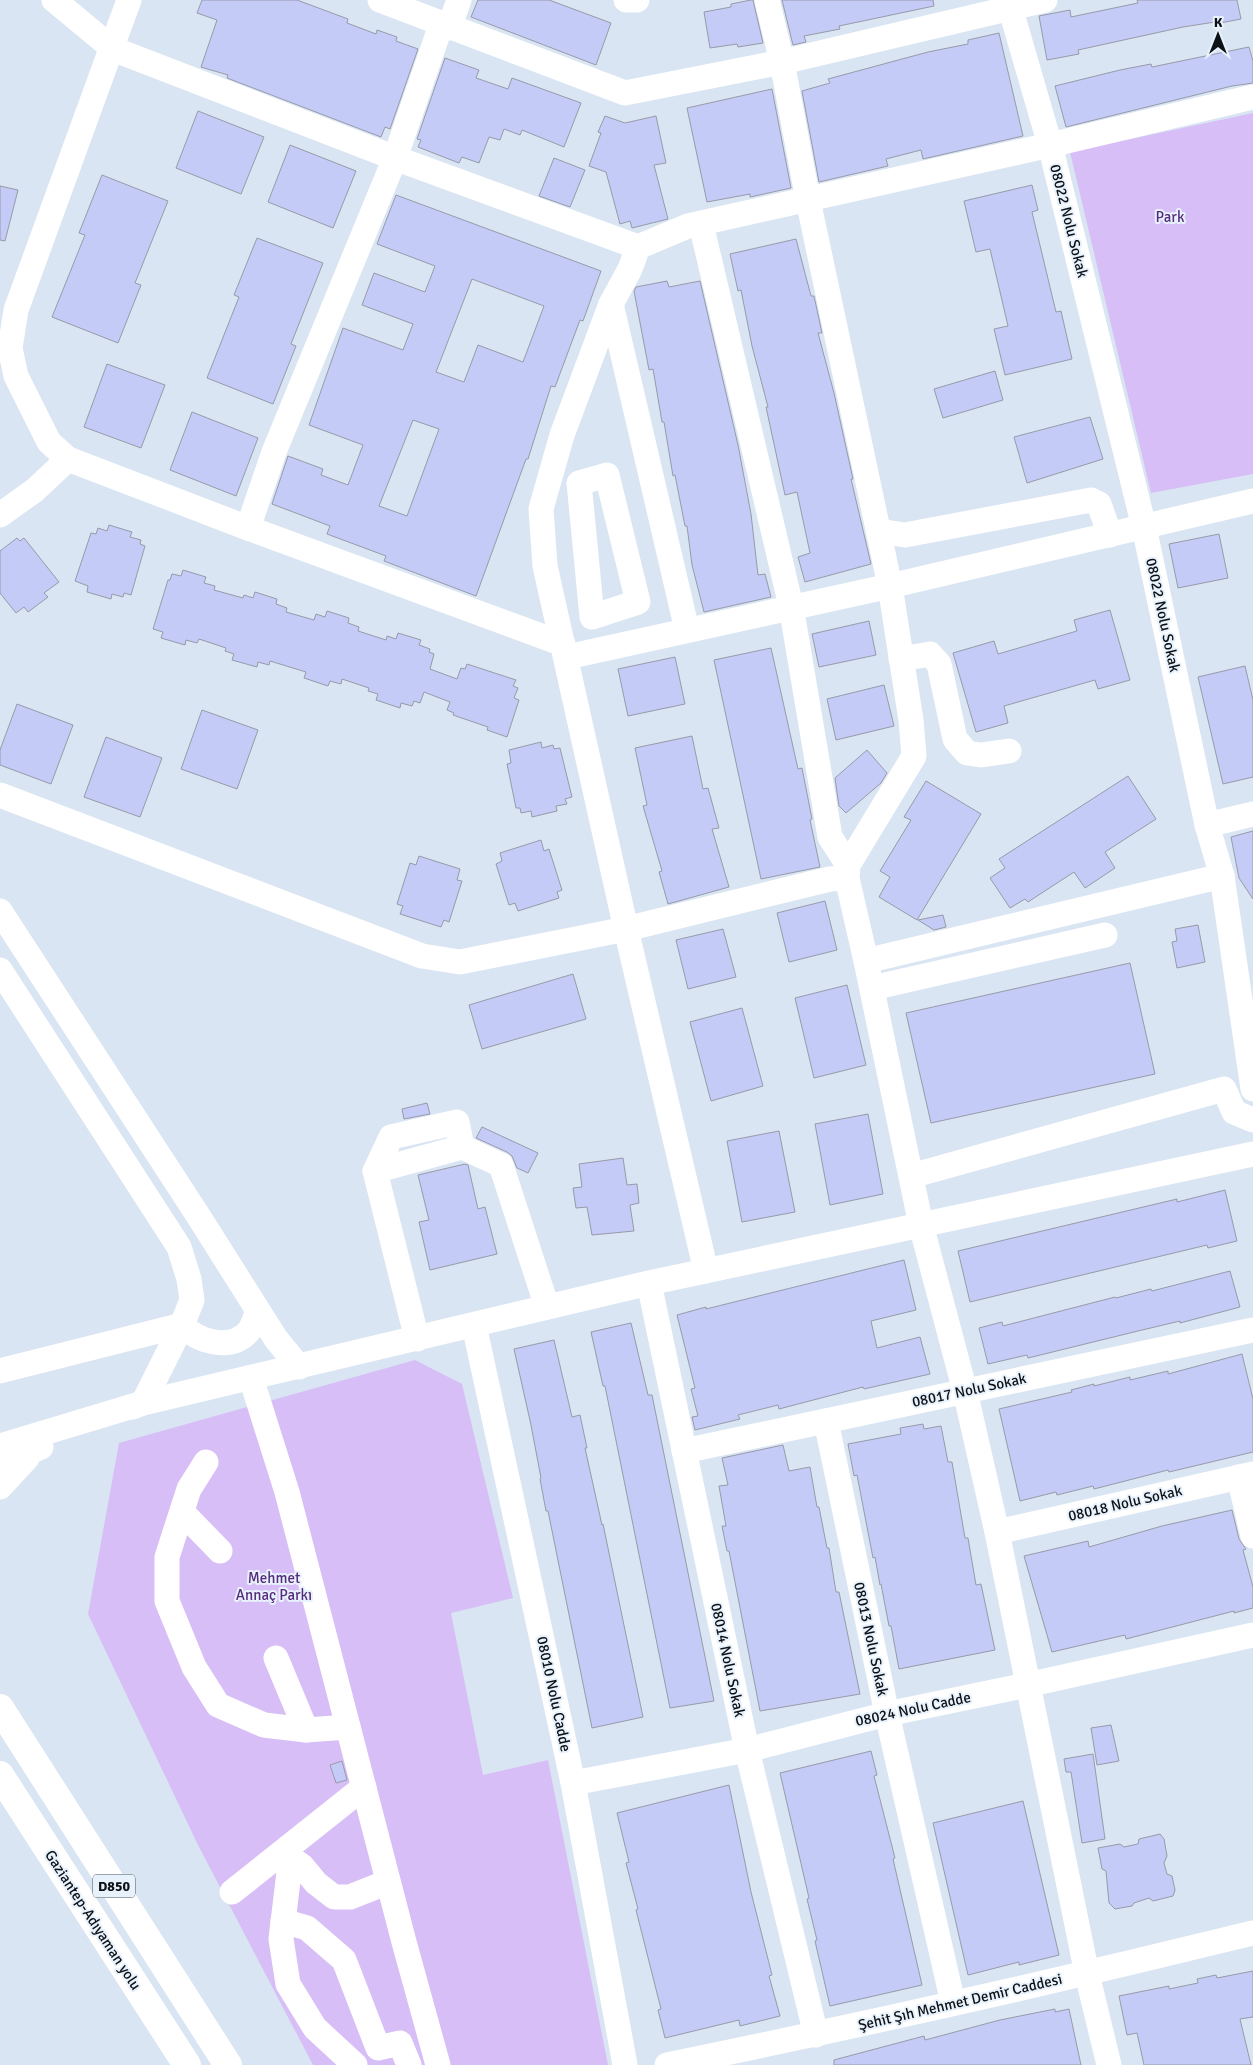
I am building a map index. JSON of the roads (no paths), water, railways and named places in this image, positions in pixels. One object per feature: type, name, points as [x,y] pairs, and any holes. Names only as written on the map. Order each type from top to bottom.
[{"type":"highway","name":"D850","points":[[0,1708],[228,2065]]},
{"type":"highway","name":"Gaziantep-Adıyaman yolu","points":[[0,1775],[187,2065]]},
{"type":"street","points":[[54,0],[113,49],[395,158],[638,247],[688,226],[1050,145],[1253,97]]},
{"type":"street","points":[[130,0],[16,310],[5,347],[16,376],[48,442],[68,459],[565,650],[687,630],[890,586],[1253,501]]},
{"type":"street","points":[[380,0],[625,93],[782,62],[1009,4],[1045,0]]},
{"type":"street","points":[[248,528],[274,452],[395,158],[445,26],[459,0]]},
{"type":"street","points":[[626,0],[637,0]]},
{"type":"street","points":[[0,795],[422,956],[460,962],[626,929],[830,879],[848,872],[914,756],[911,720],[890,586],[879,531],[808,200],[782,62],[767,0]]},
{"type":"street","name":"08022 Nolu Sokak","points":[[1009,4],[1050,145],[1144,527],[1207,825],[1222,876],[1253,1089]]},
{"type":"street","points":[[701,224],[792,606],[830,837],[848,872],[921,1225],[965,1391],[997,1532],[1087,1974],[1109,2065]]},
{"type":"street","points":[[638,247],[630,269],[611,304],[562,435],[542,509],[545,566],[626,929],[706,1272]]},
{"type":"street","points":[[611,304],[687,630]]},
{"type":"street","points":[[0,515],[35,490],[68,459]]},
{"type":"street","points":[[607,475],[633,580],[638,602],[592,617],[579,483],[607,475]]},
{"type":"street","points":[[879,531],[905,535],[1091,500],[1099,504],[1110,535]]},
{"type":"street","points":[[633,580],[673,571]]},
{"type":"street","points":[[901,659],[930,654],[939,664],[956,740],[967,753],[981,755],[1009,750]]},
{"type":"street","points":[[1207,825],[1253,814]]},
{"type":"street","points":[[866,961],[1222,876]]},
{"type":"street","points":[[0,912],[276,1339],[299,1366]]},
{"type":"street","points":[[872,988],[1105,935]]},
{"type":"street","points":[[0,970],[180,1247],[189,1279],[192,1300],[182,1325],[143,1403],[0,1466]]},
{"type":"street","points":[[911,1176],[1224,1089],[1234,1112],[1253,1120]]},
{"type":"street","points":[[417,1339],[375,1171],[391,1137],[457,1122],[462,1148],[501,1165],[547,1307]]},
{"type":"street","points":[[0,1446],[143,1403],[649,1283],[1253,1154]]},
{"type":"street","name":"08014 Nolu Sokak","points":[[649,1283],[747,1750],[816,2035]]},
{"type":"street","points":[[182,1325],[200,1340],[221,1343],[238,1340],[250,1331],[258,1311]]},
{"type":"street","points":[[0,1371],[182,1325]]},
{"type":"street","name":"08010 Nolu Cadde","points":[[474,1325],[573,1783],[625,2065]]},
{"type":"street","name":"08017 Nolu Sokak","points":[[684,1451],[1253,1330]]},
{"type":"street","points":[[251,1378],[287,1492],[388,1882],[438,2065]]},
{"type":"street","name":"08013 Nolu Sokak","points":[[826,1421],[887,1714],[953,2003]]},
{"type":"street","points":[[0,1433],[50,1431]]},
{"type":"street","points":[[0,1487],[35,1450]]},
{"type":"street","points":[[206,1462],[189,1489],[166,1557],[167,1601],[194,1667],[218,1705],[264,1725],[306,1730],[348,1727]]},
{"type":"street","points":[[1246,1476],[1253,1536]]},
{"type":"street","name":"08018 Nolu Sokak","points":[[997,1532],[1246,1476]]},
{"type":"street","points":[[182,1512],[220,1551]]},
{"type":"street","name":"08024 Nolu Cadde","points":[[573,1783],[747,1750],[887,1714],[1027,1686],[1253,1635]]},
{"type":"street","points":[[276,1658],[306,1730]]},
{"type":"street","points":[[232,1892],[289,1852],[364,1787]]},
{"type":"street","points":[[289,1852],[316,1883],[334,1897],[350,1897],[388,1882]]},
{"type":"street","points":[[289,1852],[281,1939],[288,1984],[315,2028],[355,2065]]},
{"type":"street","points":[[283,1921],[307,1928],[344,1960],[378,2048],[400,2043],[408,2065]]},
{"type":"street","name":"Şehit Şıh Mehmet Demir Caddesi","points":[[667,2065],[816,2035],[1087,1974],[1253,1934]]},
{"type":"park label","name":"Park","points":[[1170,217]]},
{"type":"park label","name":"Mehmet Annaç Parkı","points":[[274,1586]]}]
